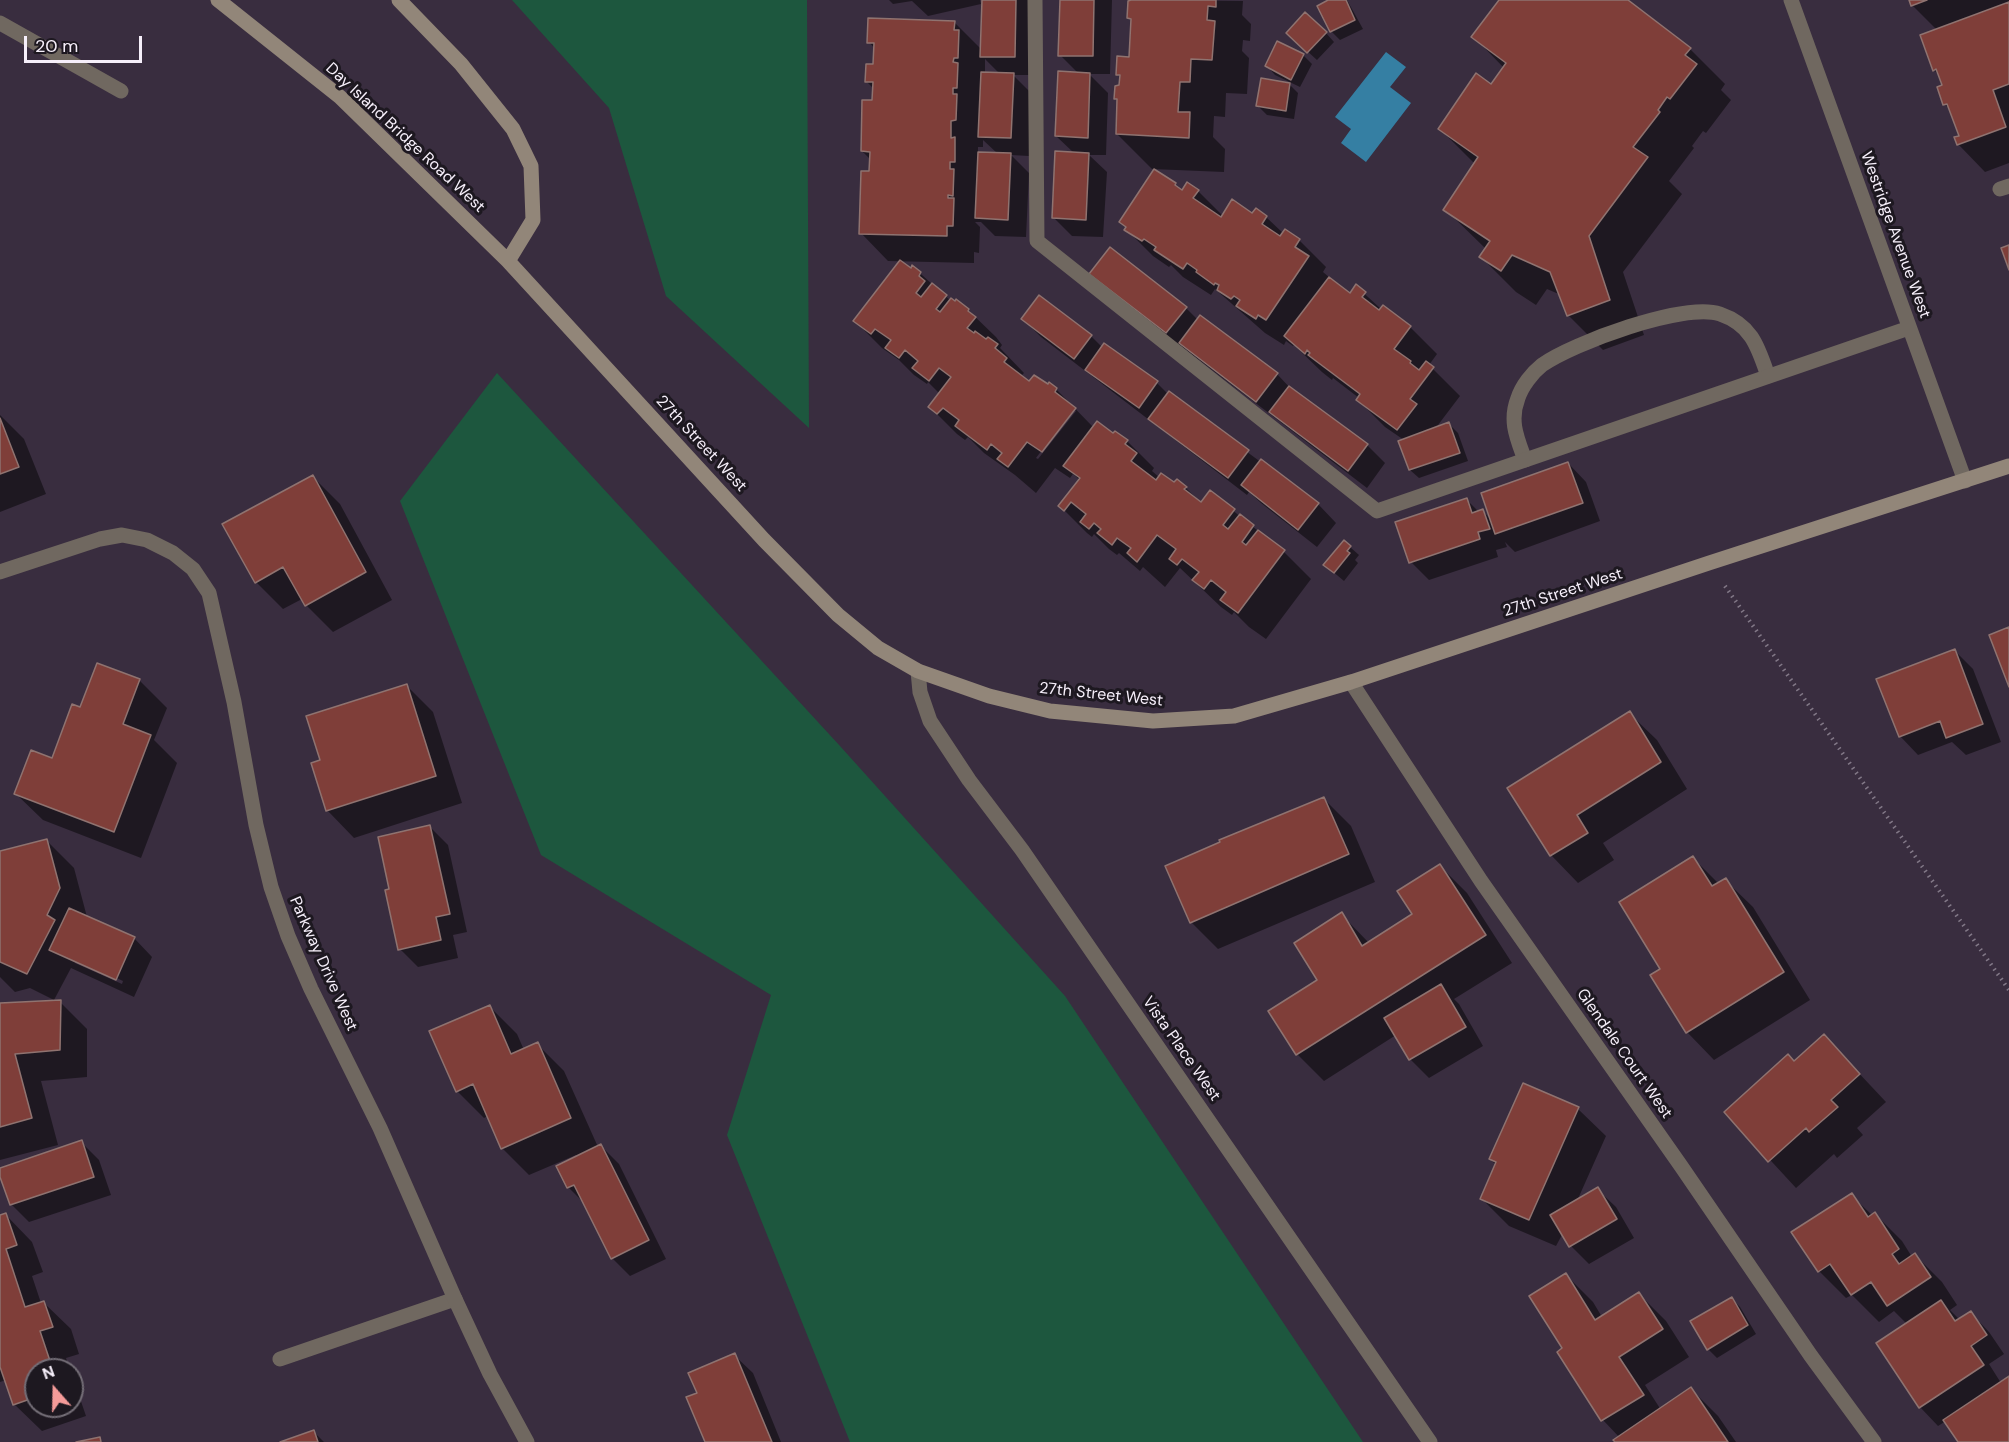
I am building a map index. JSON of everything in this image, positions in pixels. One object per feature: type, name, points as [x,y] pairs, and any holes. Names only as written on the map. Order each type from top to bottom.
[{"type":"street","name":"Day Island Bridge Road West","points":[[218,0],[340,97],[508,261]]},
{"type":"street","points":[[399,0],[461,64],[513,129],[531,166],[533,220],[508,261]]},
{"type":"street","points":[[1035,0],[1037,241],[1377,511],[1909,328]]},
{"type":"street","name":"Westridge Avenue West","points":[[1791,0],[1965,482]]},
{"type":"street","points":[[0,23],[121,91]]},
{"type":"street","name":"27th Street West","points":[[508,261],[764,540],[838,615],[878,648],[918,671],[989,696],[1050,711],[1153,721],[1234,716],[1351,682],[2009,466]]},
{"type":"street","points":[[1525,460],[1514,431],[1513,415],[1518,398],[1526,383],[1540,367],[1568,349],[1653,320],[1683,313],[1720,314],[1737,323],[1758,345],[1768,376]]},
{"type":"street","name":"Parkway Drive West","points":[[0,572],[100,539],[122,535],[147,540],[173,553],[193,569],[209,594],[234,702],[256,825],[274,897],[306,979],[380,1128],[490,1374],[527,1442]]},
{"type":"street","name":"Vista Place West","points":[[918,671],[920,692],[930,721],[958,765],[1022,850],[1430,1442]]},
{"type":"street","name":"Glendale Court West","points":[[1351,682],[1480,881],[1681,1166],[1811,1356],[1874,1442]]},
{"type":"street","points":[[280,1359],[455,1299]]},
{"type":"path","points":[[1709,563],[2009,990]]},
{"type":"green space","points":[[512,0],[807,0],[809,428],[666,296],[609,108]]},
{"type":"green space","points":[[497,373],[840,746],[1065,996],[1363,1442],[850,1442],[727,1135],[771,995],[541,855],[400,501]]},
{"type":"water","points":[[1386,52],[1406,67],[1390,87],[1411,103],[1366,162],[1341,143],[1351,129],[1335,117]]},
{"type":"building","points":[[982,0],[1016,0],[1015,57],[980,57]]},
{"type":"building","points":[[1060,0],[1094,0],[1093,56],[1058,56]]},
{"type":"building","points":[[1216,0],[1216,7],[1208,6],[1207,20],[1215,21],[1212,60],[1191,59],[1190,82],[1180,82],[1178,112],[1190,112],[1189,138],[1116,134],[1117,99],[1114,99],[1115,86],[1119,85],[1120,75],[1116,75],[1117,56],[1129,57],[1131,19],[1127,18],[1128,1]]},
{"type":"building","points":[[1328,0],[1346,0],[1355,20],[1330,32],[1317,6]]},
{"type":"building","points":[[1499,0],[1628,0],[1691,48],[1685,55],[1697,64],[1670,99],[1667,97],[1658,110],[1660,112],[1633,147],[1648,157],[1589,236],[1610,300],[1567,316],[1550,272],[1512,255],[1501,271],[1479,257],[1490,241],[1443,210],[1478,157],[1438,129],[1476,73],[1491,84],[1506,63],[1471,37]]},
{"type":"building","points":[[1909,0],[1927,0],[1911,6]]},
{"type":"building","points":[[2009,2],[2009,84],[1993,90],[2006,127],[1957,145],[1954,137],[1959,136],[1947,104],[1943,105],[1937,87],[1942,85],[1936,69],[1933,71],[1920,35]]},
{"type":"building","points":[[1305,12],[1327,32],[1307,53],[1286,33]]},
{"type":"building","points":[[868,18],[955,21],[954,30],[959,30],[958,58],[954,58],[953,62],[958,63],[957,88],[953,88],[953,94],[957,94],[956,120],[951,121],[951,138],[955,137],[955,162],[950,162],[950,169],[954,169],[953,196],[948,195],[948,198],[954,198],[953,226],[947,226],[947,236],[859,234],[861,171],[869,171],[870,152],[861,151],[862,100],[872,100],[873,82],[865,82],[866,64],[873,64],[874,43],[867,43]]},
{"type":"building","points":[[1277,41],[1304,54],[1291,80],[1265,66]]},
{"type":"building","points":[[1058,71],[1090,73],[1088,138],[1055,136]]},
{"type":"building","points":[[981,72],[1014,73],[1011,138],[978,137]]},
{"type":"building","points":[[1261,78],[1290,83],[1286,111],[1256,106]]},
{"type":"building","points":[[1055,151],[1089,153],[1086,220],[1052,218]]},
{"type":"building","points":[[978,152],[1011,153],[1008,220],[975,218]]},
{"type":"building","points":[[1154,169],[1176,183],[1175,185],[1182,190],[1187,182],[1199,190],[1193,198],[1221,217],[1232,199],[1252,213],[1256,208],[1267,216],[1262,224],[1280,236],[1285,229],[1300,239],[1295,247],[1309,256],[1266,320],[1258,315],[1256,319],[1236,306],[1240,300],[1234,296],[1231,299],[1217,290],[1219,285],[1215,283],[1214,285],[1187,263],[1183,269],[1154,250],[1156,247],[1144,239],[1142,241],[1124,230],[1126,227],[1119,222]]},
{"type":"building","points":[[2009,245],[2009,270],[2001,248]]},
{"type":"building","points":[[1110,247],[1187,307],[1166,333],[1089,274]]},
{"type":"building","points":[[900,260],[921,272],[919,276],[925,281],[916,293],[921,297],[932,283],[947,295],[936,309],[940,312],[951,298],[955,301],[956,299],[976,317],[967,328],[998,344],[995,348],[1007,358],[1004,362],[1029,381],[1034,375],[1048,384],[1049,382],[1057,388],[1055,392],[1076,408],[1042,452],[1027,442],[1008,467],[997,459],[1002,453],[991,444],[987,450],[955,426],[959,420],[943,408],[937,414],[928,407],[951,377],[939,368],[929,381],[912,368],[918,361],[905,350],[899,358],[885,348],[891,340],[875,329],[871,334],[853,321]]},
{"type":"building","points":[[1329,277],[1350,293],[1356,284],[1366,292],[1362,297],[1379,310],[1383,305],[1411,326],[1394,349],[1419,370],[1426,361],[1434,367],[1410,399],[1417,404],[1397,430],[1356,400],[1360,394],[1308,355],[1310,353],[1307,350],[1305,354],[1284,336]]},
{"type":"building","points":[[1039,295],[1092,335],[1074,359],[1021,319]]},
{"type":"building","points":[[1200,315],[1278,373],[1256,402],[1179,343]]},
{"type":"building","points":[[1104,343],[1158,381],[1139,408],[1085,370]]},
{"type":"building","points":[[1289,386],[1368,444],[1348,471],[1269,412]]},
{"type":"building","points":[[1169,391],[1249,450],[1228,478],[1148,419]]},
{"type":"building","points":[[0,418],[19,467],[0,474]]},
{"type":"building","points":[[1097,421],[1113,433],[1115,431],[1128,440],[1125,444],[1137,453],[1131,461],[1156,480],[1161,473],[1174,482],[1177,479],[1187,487],[1184,489],[1201,502],[1210,490],[1235,509],[1223,525],[1228,529],[1240,514],[1254,525],[1242,542],[1246,545],[1258,530],[1285,550],[1238,613],[1220,600],[1226,592],[1211,580],[1204,589],[1192,580],[1199,572],[1182,559],[1177,565],[1169,559],[1176,549],[1157,535],[1137,562],[1127,553],[1131,548],[1117,538],[1112,545],[1097,533],[1101,529],[1094,523],[1089,529],[1080,522],[1086,514],[1071,502],[1064,511],[1058,506],[1080,478],[1063,466]]},
{"type":"building","points":[[1449,422],[1460,453],[1409,470],[1398,441]]},
{"type":"building","points":[[1261,459],[1319,503],[1298,530],[1241,485]]},
{"type":"building","points":[[1568,462],[1583,503],[1495,534],[1481,493]]},
{"type":"building","points":[[313,475],[366,572],[305,606],[283,567],[255,583],[222,524]]},
{"type":"building","points":[[1467,498],[1472,513],[1483,509],[1490,529],[1478,532],[1480,539],[1409,563],[1395,522]]},
{"type":"building","points":[[1344,540],[1351,546],[1347,551],[1350,553],[1334,573],[1323,565]]},
{"type":"building","points":[[2009,627],[2009,687],[1989,635]]},
{"type":"building","points":[[1955,649],[1983,724],[1946,738],[1940,721],[1899,737],[1876,679]]},
{"type":"building","points":[[97,663],[140,679],[123,724],[151,735],[114,832],[14,794],[31,750],[52,758],[72,704],[80,707]]},
{"type":"building","points":[[407,684],[436,776],[326,811],[311,763],[320,760],[306,716]]},
{"type":"building","points":[[1630,711],[1661,762],[1577,815],[1588,833],[1550,856],[1507,788]]},
{"type":"building","points":[[1324,797],[1349,854],[1190,923],[1165,866],[1220,842],[1219,840]]},
{"type":"building","points":[[430,825],[450,914],[436,917],[441,940],[398,950],[385,890],[389,889],[378,837]]},
{"type":"building","points":[[47,839],[60,888],[47,915],[55,920],[27,974],[0,962],[0,851]]},
{"type":"building","points":[[1693,856],[1712,886],[1726,878],[1784,972],[1686,1033],[1650,975],[1660,969],[1619,902]]},
{"type":"building","points":[[1440,864],[1486,935],[1296,1055],[1268,1011],[1317,980],[1294,943],[1342,912],[1362,946],[1412,914],[1397,891]]},
{"type":"building","points":[[69,908],[135,937],[116,980],[49,950]]},
{"type":"building","points":[[1441,984],[1466,1027],[1409,1060],[1384,1018]]},
{"type":"building","points":[[61,1000],[60,1050],[15,1054],[32,1118],[0,1127],[0,1003]]},
{"type":"building","points":[[490,1005],[511,1054],[538,1042],[571,1118],[501,1149],[473,1084],[456,1092],[429,1031]]},
{"type":"building","points":[[1824,1034],[1860,1074],[1831,1100],[1838,1107],[1809,1132],[1806,1128],[1768,1162],[1724,1112],[1788,1054],[1794,1061]]},
{"type":"building","points":[[1523,1083],[1579,1107],[1529,1220],[1480,1199],[1496,1162],[1489,1159]]},
{"type":"building","points":[[82,1140],[94,1177],[10,1205],[0,1177],[0,1168]]},
{"type":"building","points":[[601,1144],[649,1240],[611,1259],[574,1185],[567,1188],[556,1166]]},
{"type":"building","points":[[1598,1187],[1617,1219],[1569,1247],[1550,1215]]},
{"type":"building","points":[[1852,1193],[1868,1217],[1875,1212],[1899,1249],[1892,1254],[1899,1264],[1915,1253],[1931,1277],[1887,1306],[1871,1282],[1851,1295],[1830,1264],[1818,1272],[1791,1232]]},
{"type":"building","points":[[6,1213],[17,1245],[6,1249],[25,1307],[44,1301],[53,1327],[40,1331],[49,1358],[24,1358],[24,1401],[13,1405],[0,1367],[0,1215]]},
{"type":"building","points":[[1566,1273],[1595,1320],[1639,1292],[1663,1329],[1619,1357],[1644,1395],[1601,1421],[1557,1352],[1562,1348],[1529,1296]]},
{"type":"building","points":[[1732,1297],[1748,1325],[1707,1350],[1690,1321]]},
{"type":"building","points":[[1941,1300],[1955,1321],[1971,1311],[1987,1335],[1971,1346],[1984,1365],[1919,1408],[1876,1343]]},
{"type":"building","points":[[735,1353],[772,1442],[705,1442],[686,1397],[697,1393],[688,1373]]},
{"type":"building","points":[[2009,1376],[2009,1442],[1958,1442],[1943,1420]]},
{"type":"building","points":[[1691,1387],[1728,1442],[1615,1442],[1613,1440]]},
{"type":"building","points":[[314,1430],[318,1442],[280,1442]]},
{"type":"building","points":[[100,1437],[101,1442],[76,1442]]}]
